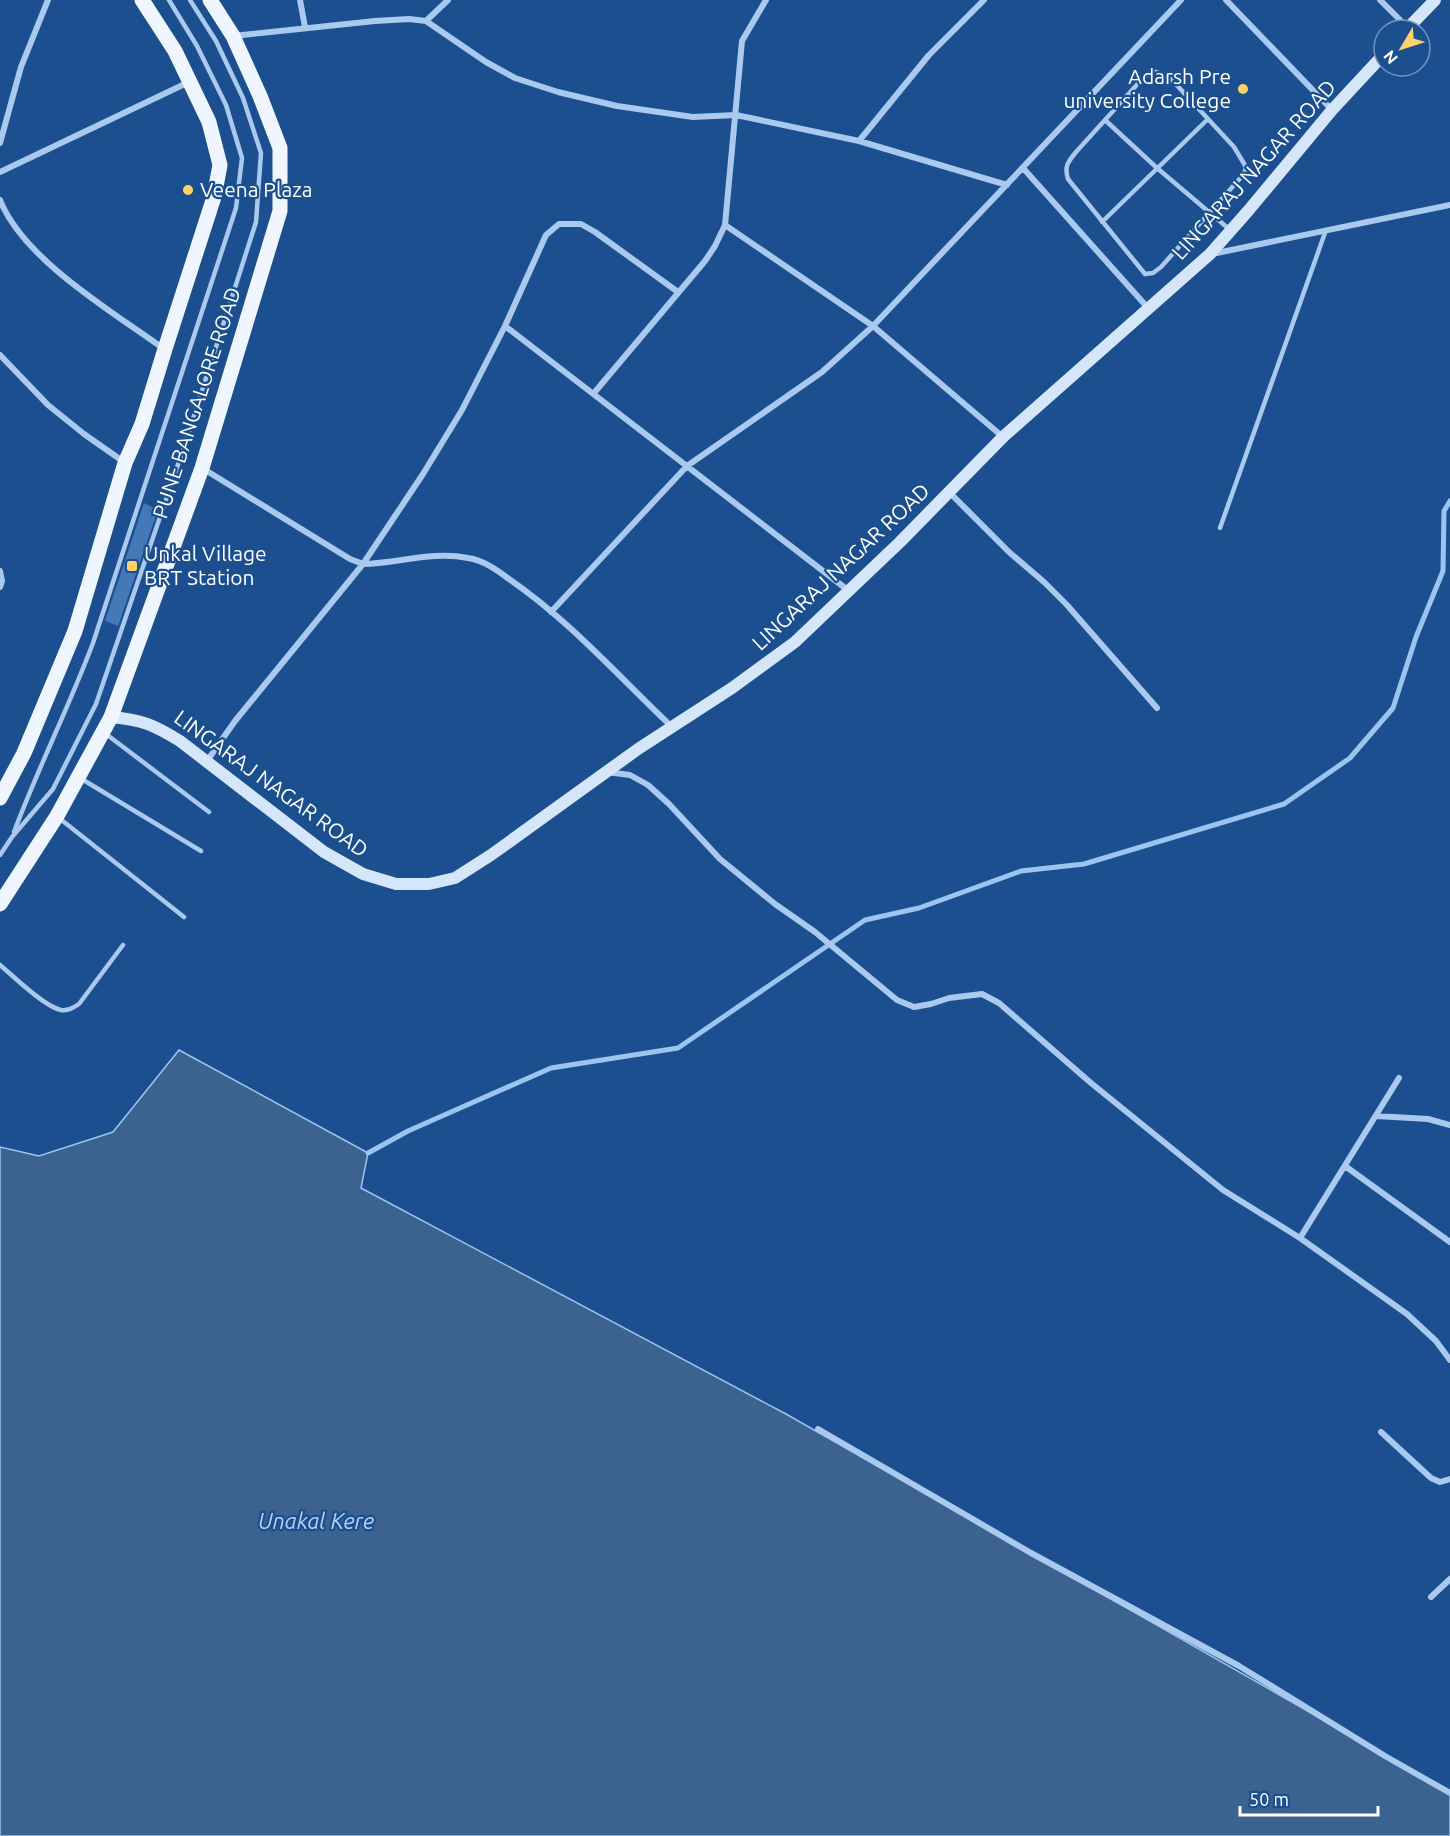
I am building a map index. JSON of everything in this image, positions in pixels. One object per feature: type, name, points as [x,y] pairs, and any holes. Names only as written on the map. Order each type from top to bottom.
[{"type":"main road","points":[[2,788],[55,684],[75,631],[125,463],[142,424],[214,197],[220,165],[209,122],[175,51],[142,0]]},
{"type":"main road","name":"PUNE BANGALORE ROAD","points":[[0,904],[57,816],[111,717],[202,468],[280,211],[280,148],[261,96],[233,36],[210,0]]},
{"type":"street","points":[[0,143],[21,68],[48,0]]},
{"type":"street","points":[[300,0],[305,27]]},
{"type":"street","points":[[426,21],[448,0]]},
{"type":"street","points":[[594,393],[710,254],[725,225],[742,41],[766,0]]},
{"type":"street","points":[[859,141],[929,55],[984,0]]},
{"type":"street","points":[[551,612],[687,466],[822,372],[873,326],[1181,0]]},
{"type":"street","points":[[1226,0],[1332,110]]},
{"type":"street","points":[[1380,0],[1397,18]]},
{"type":"street","points":[[1418,18],[1435,0]]},
{"type":"street","points":[[233,36],[375,21],[409,19],[426,21],[486,62],[515,78],[558,92],[617,106],[693,117],[736,115],[859,141],[1007,185]]},
{"type":"street","name":"LINGARAJ NAGAR ROAD","points":[[111,717],[138,720],[155,726],[180,741],[324,852],[363,874],[396,884],[429,884],[455,878],[491,855],[606,772],[761,668],[795,642],[850,591],[1003,437],[1210,254],[1332,110],[1372,67]]},
{"type":"street","points":[[0,172],[189,82]]},
{"type":"street","points":[[1023,168],[1149,309]]},
{"type":"street","points":[[0,200],[6,214],[18,231],[63,276],[165,349]]},
{"type":"street","points":[[1210,254],[1450,206]]},
{"type":"street","points":[[207,761],[235,722],[363,564],[423,474],[462,410],[505,326],[546,235],[559,224],[569,223],[588,227],[678,292]]},
{"type":"street","points":[[725,225],[873,326],[1003,437]]},
{"type":"street","points":[[505,326],[850,591]]},
{"type":"street","points":[[0,355],[48,405],[125,463]]},
{"type":"street","points":[[202,468],[350,559],[363,564],[429,556],[470,558],[495,569],[551,612],[672,727]]},
{"type":"street","points":[[950,492],[1009,552],[1067,605],[1157,708]]},
{"type":"street","points":[[0,571],[2,581],[0,587]]},
{"type":"street","points":[[606,772],[630,775],[648,785],[669,804],[720,859],[756,890],[815,932],[897,1000],[914,1007],[949,998],[982,994],[999,1003],[1091,1083],[1223,1190],[1300,1238],[1407,1314],[1436,1341],[1450,1360]]},
{"type":"street","points":[[1300,1238],[1400,1078]]},
{"type":"street","points":[[1376,1116],[1428,1119],[1450,1125]]},
{"type":"street","points":[[1345,1166],[1450,1242]]},
{"type":"street","points":[[818,1429],[1031,1552],[1229,1660],[1385,1756],[1450,1793]]},
{"type":"street","points":[[1381,1432],[1431,1478],[1440,1482],[1450,1479]]},
{"type":"street","points":[[1431,1597],[1450,1579]]},
{"type":"lane","points":[[12,837],[93,643],[236,208],[242,158],[226,105],[169,0]]},
{"type":"lane","points":[[0,855],[12,837],[53,789],[96,704],[184,447],[256,222],[261,153],[239,89],[216,41],[190,0]]},
{"type":"lane","points":[[1152,71],[1162,74],[1172,80],[1234,147],[1246,167],[1245,174],[1153,273],[1145,274],[1136,265],[1068,179],[1065,170],[1067,162],[1105,120],[1143,78],[1152,71]]},
{"type":"lane","points":[[1102,222],[1208,119]]},
{"type":"lane","points":[[1105,120],[1231,231]]},
{"type":"lane","points":[[1220,528],[1326,230]]},
{"type":"lane","points":[[103,732],[209,813]]},
{"type":"lane","points":[[80,777],[201,852]]},
{"type":"lane","points":[[57,816],[184,917]]},
{"type":"lane","points":[[0,965],[51,1005],[61,1010],[70,1010],[79,1004],[123,945]]},
{"type":"water","name":"Unakal Kere","points":[[179,1050],[368,1153],[361,1188],[786,1414],[1450,1792],[1450,1836],[0,1836],[0,1147],[39,1156],[113,1132]]},
{"type":"building","name":"Unkal Village BRT Station","points":[[144,503],[158,510],[118,626],[105,621]]},
{"type":"waterway","points":[[368,1153],[408,1131],[551,1068],[678,1048],[865,920],[919,908],[1021,871],[1084,864],[1284,804],[1350,758],[1393,708],[1416,637],[1443,571],[1444,511],[1450,501]]},
{"type":"place","name":"Adarsh Pre university College","points":[[1243,89]]},
{"type":"place","name":"Veena Plaza","points":[[188,190]]},
{"type":"place","name":"Unkal Village BRT Station","points":[[132,566]]}]
